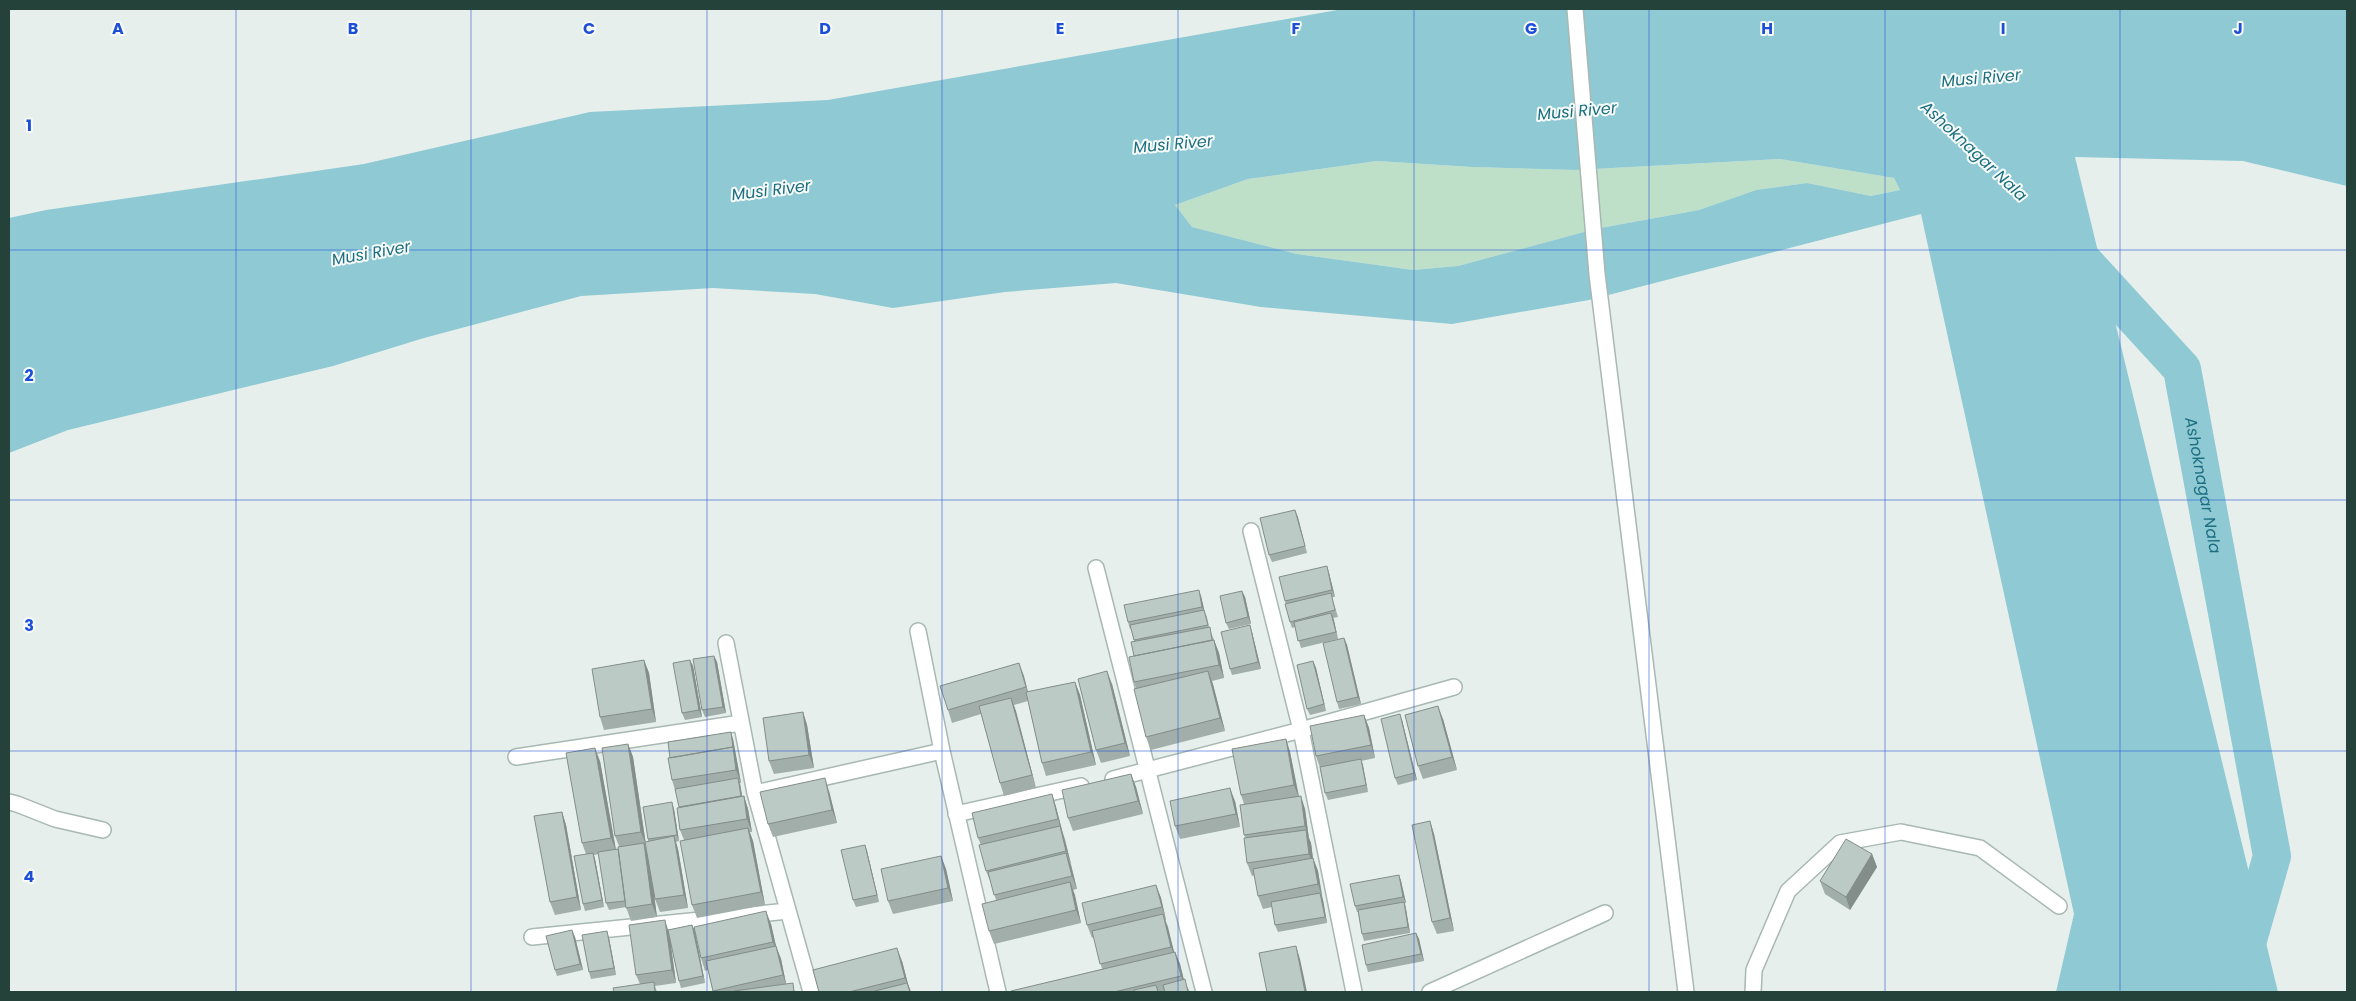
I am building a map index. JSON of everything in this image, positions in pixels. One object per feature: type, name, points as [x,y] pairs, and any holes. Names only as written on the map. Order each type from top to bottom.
[{"type":"street","points":[[1574,9],[1597,274],[1686,992]]},
{"type":"street","points":[[1251,530],[1301,730],[1354,992]]},
{"type":"street","points":[[1096,568],[1204,992]]},
{"type":"street","points":[[918,631],[942,751],[998,992]]},
{"type":"street","points":[[726,643],[755,793],[811,992]]},
{"type":"street","points":[[956,814],[1147,771],[1454,687]]},
{"type":"street","points":[[516,757],[741,722]]},
{"type":"street","points":[[755,793],[942,751]]},
{"type":"street","points":[[9,802],[55,819],[103,830]]},
{"type":"street","points":[[1753,992],[1754,970],[1788,891],[1840,843],[1901,832],[1980,848],[2060,906]]},
{"type":"street","points":[[532,936],[788,911]]},
{"type":"street","points":[[1430,992],[1604,913]]},
{"type":"green space","points":[[1780,159],[1894,178],[1900,190],[1871,196],[1807,183],[1756,190],[1699,210],[1595,229],[1458,266],[1413,270],[1297,254],[1192,227],[1175,205],[1248,179],[1377,161],[1472,167],[1575,170]]},
{"type":"water","name":"Musi River","points":[[1343,9],[2347,9],[2347,186],[2243,161],[2075,157],[2278,992],[2056,992],[2074,914],[1921,214],[1589,300],[1452,324],[1261,307],[1116,283],[1005,292],[893,308],[815,294],[713,288],[581,296],[424,338],[333,366],[68,430],[9,453],[9,218],[46,210],[364,164],[590,112],[828,100]],"holes":[[[1780,159],[1894,178],[1900,190],[1871,196],[1807,183],[1756,190],[1699,210],[1595,229],[1458,266],[1413,270],[1297,254],[1192,227],[1175,205],[1248,179],[1377,161],[1472,167],[1575,170]]]},
{"type":"building","points":[[1295,510],[1305,546],[1269,555],[1260,518]]},
{"type":"building","points":[[1327,566],[1332,590],[1285,601],[1279,577]]},
{"type":"building","points":[[1199,590],[1202,607],[1128,622],[1124,605]]},
{"type":"building","points":[[1242,591],[1248,617],[1226,623],[1220,596]]},
{"type":"building","points":[[1331,593],[1335,610],[1290,622],[1285,604]]},
{"type":"building","points":[[1204,610],[1208,625],[1134,640],[1130,625]]},
{"type":"building","points":[[1331,613],[1336,632],[1298,641],[1294,622]]},
{"type":"building","points":[[1250,625],[1258,662],[1230,669],[1221,632]]},
{"type":"building","points":[[1210,627],[1212,640],[1134,656],[1131,642]]},
{"type":"building","points":[[1344,638],[1358,697],[1337,702],[1323,643]]},
{"type":"building","points":[[1214,640],[1219,665],[1134,682],[1129,657]]},
{"type":"building","points":[[714,656],[723,707],[702,710],[693,659]]},
{"type":"building","points":[[644,660],[652,709],[600,717],[592,669]]},
{"type":"building","points":[[690,660],[699,710],[682,713],[673,663]]},
{"type":"building","points":[[1313,661],[1324,704],[1307,709],[1297,665]]},
{"type":"building","points":[[1019,663],[1026,687],[948,710],[940,686]]},
{"type":"building","points":[[1107,671],[1125,743],[1096,750],[1078,679]]},
{"type":"building","points":[[1208,671],[1220,718],[1146,737],[1134,689]]},
{"type":"building","points":[[1075,682],[1091,752],[1042,763],[1026,692]]},
{"type":"building","points":[[1011,698],[1032,775],[1000,783],[979,706]]},
{"type":"building","points":[[1438,706],[1452,757],[1418,766],[1405,715]]},
{"type":"building","points":[[803,712],[809,755],[769,761],[763,718]]},
{"type":"building","points":[[1400,714],[1414,773],[1395,778],[1381,719]]},
{"type":"building","points":[[1364,715],[1371,745],[1316,756],[1310,726]]},
{"type":"building","points":[[731,732],[733,747],[670,758],[668,742]]},
{"type":"building","points":[[1286,739],[1294,785],[1241,795],[1232,749]]},
{"type":"building","points":[[628,744],[641,832],[615,836],[602,748]]},
{"type":"building","points":[[733,747],[736,770],[672,780],[668,758]]},
{"type":"building","points":[[595,748],[611,838],[582,843],[566,753]]},
{"type":"building","points":[[1361,759],[1366,785],[1325,793],[1320,767]]},
{"type":"building","points":[[1131,774],[1138,801],[1068,818],[1062,790]]},
{"type":"building","points":[[738,778],[741,796],[679,807],[675,789]]},
{"type":"building","points":[[825,778],[832,810],[768,824],[760,792]]},
{"type":"building","points":[[1230,788],[1236,814],[1175,826],[1170,801]]},
{"type":"building","points":[[1052,794],[1058,819],[978,838],[972,813]]},
{"type":"building","points":[[744,796],[747,819],[680,830],[677,808]]},
{"type":"building","points":[[1301,796],[1305,826],[1244,835],[1240,805]]},
{"type":"building","points":[[672,802],[677,835],[648,839],[643,807]]},
{"type":"building","points":[[562,812],[577,897],[550,902],[534,816]]},
{"type":"building","points":[[1430,821],[1450,918],[1432,922],[1412,825]]},
{"type":"building","points":[[1060,826],[1066,851],[986,871],[979,845]]},
{"type":"building","points":[[748,828],[761,892],[692,905],[680,841]]},
{"type":"building","points":[[1306,830],[1309,854],[1247,863],[1244,838]]},
{"type":"building","points":[[674,836],[684,895],[655,899],[645,842]]},
{"type":"building","points":[[1846,839],[1872,854],[1846,897],[1820,881]]},
{"type":"building","points":[[644,843],[652,904],[626,908],[618,847]]},
{"type":"building","points":[[865,845],[877,895],[853,900],[841,850]]},
{"type":"building","points":[[618,849],[625,901],[606,903],[598,852]]},
{"type":"building","points":[[593,853],[602,900],[583,904],[574,856]]},
{"type":"building","points":[[1066,853],[1072,876],[994,895],[988,872]]},
{"type":"building","points":[[941,856],[948,888],[888,901],[881,869]]},
{"type":"building","points":[[1313,858],[1318,884],[1258,896],[1253,869]]},
{"type":"building","points":[[1399,875],[1403,897],[1355,906],[1350,884]]},
{"type":"building","points":[[1070,882],[1076,910],[989,931],[982,904]]},
{"type":"building","points":[[1156,885],[1162,907],[1087,925],[1082,903]]},
{"type":"building","points":[[1320,893],[1325,917],[1275,925],[1271,902]]},
{"type":"building","points":[[1404,902],[1408,927],[1362,934],[1358,910]]},
{"type":"building","points":[[766,911],[773,942],[701,958],[694,927]]},
{"type":"building","points":[[1163,914],[1171,947],[1100,964],[1092,931]]},
{"type":"building","points":[[665,920],[672,970],[636,975],[629,925]]},
{"type":"building","points":[[692,925],[703,976],[679,981],[668,930]]},
{"type":"building","points":[[572,930],[580,964],[555,970],[546,936]]},
{"type":"building","points":[[607,931],[614,968],[589,972],[582,935]]},
{"type":"building","points":[[1416,933],[1421,954],[1366,965],[1362,945]]},
{"type":"building","points":[[776,946],[783,975],[713,991],[706,961]]},
{"type":"building","points":[[1296,946],[1305,992],[1267,992],[1259,953]]},
{"type":"building","points":[[897,948],[905,978],[849,992],[819,992],[813,970]]},
{"type":"building","points":[[1175,952],[1181,976],[1114,992],[1011,992],[1011,991]]},
{"type":"building","points":[[1185,979],[1188,992],[1165,992],[1163,985]]},
{"type":"building","points":[[654,982],[655,992],[614,992],[613,988]]},
{"type":"building","points":[[793,983],[794,992],[734,992],[734,991]]},
{"type":"building","points":[[907,983],[910,992],[871,992]]},
{"type":"building","points":[[1156,985],[1158,992],[1135,992],[1134,990]]},
{"type":"waterway","name":"Ashoknagar Nala","points":[[2072,249],[2182,369],[2272,856],[2233,992]]}]
